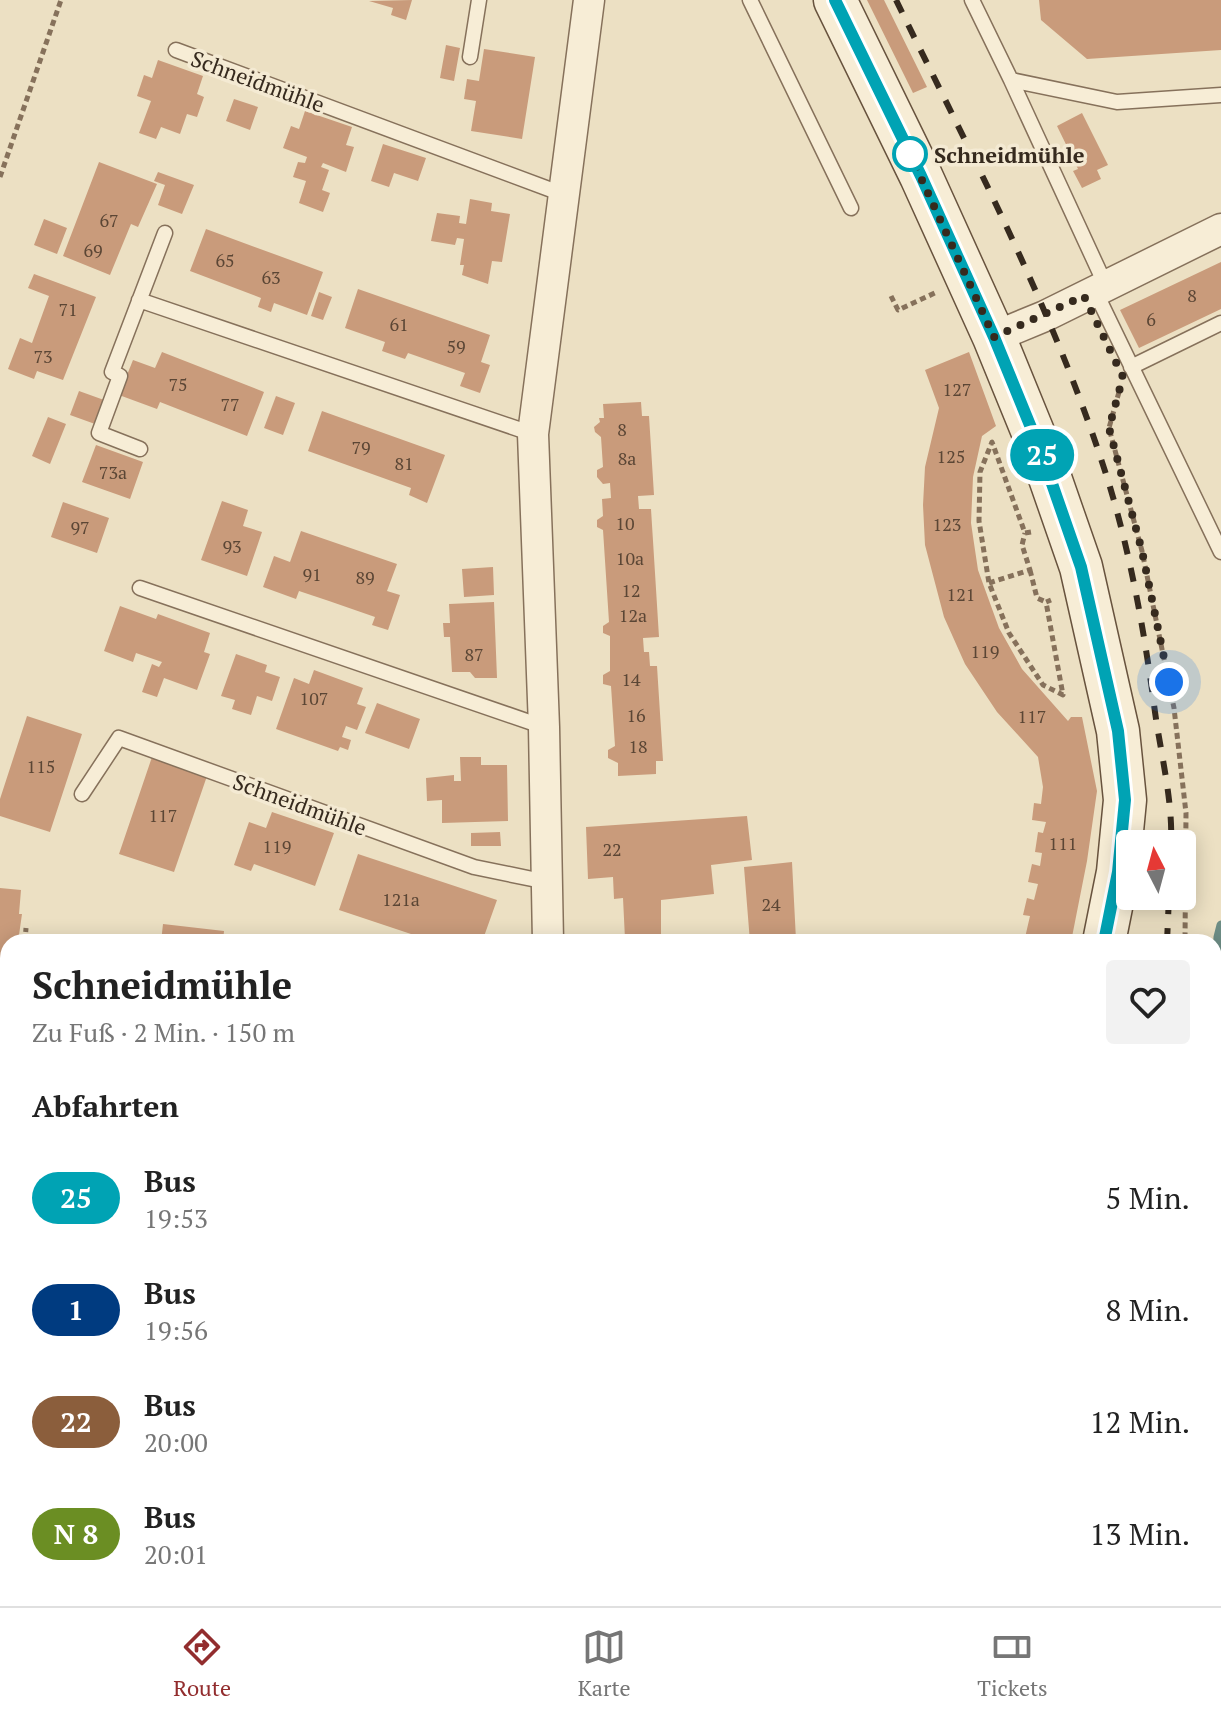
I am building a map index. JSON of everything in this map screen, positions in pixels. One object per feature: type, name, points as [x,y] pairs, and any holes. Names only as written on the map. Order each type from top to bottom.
[{"type":"main road","points":[[835,0],[994,337],[1067,523],[1085,586],[1118,731],[1125,800],[1118,872],[1106,934]]},
{"type":"street","points":[[548,934],[533,434],[589,0]]},
{"type":"street","points":[[994,337],[1221,229]]},
{"type":"lane","points":[[470,57],[479,0]]},
{"type":"lane","points":[[750,0],[851,208]]},
{"type":"lane","points":[[972,0],[1011,80],[1131,367],[1221,552]]},
{"type":"lane","name":"Schneidmühle","points":[[176,50],[565,195]]},
{"type":"lane","points":[[1011,80],[1117,102],[1221,95]]},
{"type":"lane","points":[[140,449],[99,433],[120,376],[112,372],[165,233]]},
{"type":"lane","points":[[139,300],[533,434]]},
{"type":"lane","points":[[1131,367],[1221,323]]},
{"type":"lane","points":[[140,588],[544,727]]},
{"type":"lane","name":"Schneidmühle","points":[[82,794],[119,738],[474,867],[547,882]]},
{"type":"path","points":[[0,177],[61,0]]},
{"type":"path","points":[[891,296],[898,310],[967,279]]},
{"type":"path","points":[[1120,390],[1109,428],[1142,551],[1176,723],[1186,813],[1185,934]]},
{"type":"path","points":[[1046,602],[1063,695],[1043,685],[1009,633],[989,583],[979,521],[980,472],[992,442],[1025,533],[1022,545],[1037,598],[1046,602],[1085,586]]},
{"type":"path","points":[[1025,533],[1067,523]]},
{"type":"path","points":[[989,583],[1030,570]]},
{"type":"path","points":[[26,928],[26,934]]},
{"type":"building","points":[[412,0],[406,20],[391,15],[393,8],[369,1]]},
{"type":"building","points":[[867,0],[884,0],[927,87],[913,93]]},
{"type":"building","points":[[1039,0],[1221,0],[1221,50],[1087,59],[1041,20]]},
{"type":"building","points":[[446,45],[460,48],[454,81],[440,78]]},
{"type":"building","points":[[484,49],[535,57],[522,139],[471,131],[476,101],[464,99],[467,79],[479,81]]},
{"type":"building","points":[[158,60],[203,76],[197,94],[204,97],[197,117],[187,114],[180,134],[161,127],[156,139],[139,133],[151,101],[137,96],[144,75],[152,78]]},
{"type":"building","points":[[234,99],[258,107],[250,130],[226,121]]},
{"type":"building","points":[[305,111],[352,127],[346,145],[354,147],[346,172],[323,163],[321,167],[329,170],[322,190],[330,193],[323,212],[299,203],[306,181],[293,177],[298,162],[305,163],[307,157],[283,148],[291,126],[299,129]]},
{"type":"building","points":[[1082,113],[1108,165],[1097,170],[1101,179],[1082,188],[1073,171],[1078,169],[1057,126]]},
{"type":"building","points":[[383,144],[426,158],[418,181],[394,173],[389,187],[371,181]]},
{"type":"building","points":[[99,162],[157,184],[138,227],[131,224],[110,275],[63,256]]},
{"type":"building","points":[[158,172],[194,185],[182,214],[158,205],[165,185],[154,181]]},
{"type":"building","points":[[470,199],[492,203],[491,211],[510,214],[502,262],[492,261],[488,284],[462,275],[464,265],[460,265],[464,239],[457,238],[455,245],[431,241],[437,213],[460,216],[459,223],[466,224]]},
{"type":"building","points":[[44,219],[67,228],[57,254],[34,245]]},
{"type":"building","points":[[206,229],[323,272],[307,315],[274,303],[271,312],[258,307],[261,298],[190,271]]},
{"type":"building","points":[[1221,262],[1221,309],[1139,348],[1120,310]]},
{"type":"building","points":[[34,274],[96,297],[63,380],[37,371],[34,379],[8,369],[20,338],[32,343],[49,296],[28,288]]},
{"type":"building","points":[[358,289],[490,335],[481,362],[490,365],[480,393],[460,386],[465,373],[408,353],[405,359],[382,351],[385,342],[345,328]]},
{"type":"building","points":[[319,292],[332,297],[323,320],[311,316]]},
{"type":"building","points":[[162,352],[264,392],[247,436],[160,402],[157,409],[119,395],[133,360],[155,368]]},
{"type":"building","points":[[969,352],[996,426],[982,436],[973,477],[971,523],[978,570],[999,628],[1022,669],[1068,721],[1071,717],[1082,717],[1097,791],[1073,934],[1026,934],[1030,916],[1023,915],[1027,898],[1034,900],[1038,884],[1028,882],[1032,864],[1040,866],[1042,853],[1035,852],[1038,832],[1043,833],[1046,822],[1032,820],[1034,803],[1041,804],[1043,787],[1038,757],[997,712],[965,664],[944,617],[925,545],[925,467],[939,408],[925,370]]},
{"type":"building","points":[[79,391],[104,400],[95,424],[70,415]]},
{"type":"building","points":[[276,396],[295,403],[283,435],[264,428]]},
{"type":"building","points":[[641,402],[642,416],[649,416],[654,495],[638,496],[639,509],[651,509],[659,637],[643,638],[644,652],[649,652],[650,666],[657,666],[663,761],[656,761],[656,774],[618,776],[618,763],[608,758],[608,750],[615,746],[611,686],[603,684],[603,675],[610,671],[610,636],[603,633],[603,626],[609,622],[603,530],[597,527],[597,520],[603,516],[602,499],[611,498],[610,483],[603,484],[597,477],[597,470],[603,467],[601,437],[594,427],[600,422],[599,418],[604,418],[603,404]]},
{"type":"building","points":[[322,411],[445,455],[427,503],[409,495],[411,488],[308,451]]},
{"type":"building","points":[[48,417],[66,424],[50,464],[32,456]]},
{"type":"building","points":[[96,445],[143,462],[130,499],[82,482]]},
{"type":"building","points":[[222,501],[248,510],[243,526],[262,532],[247,576],[201,560]]},
{"type":"building","points":[[63,502],[109,518],[97,553],[51,537]]},
{"type":"building","points":[[301,531],[397,564],[387,591],[400,595],[388,630],[372,625],[375,617],[329,601],[299,591],[296,599],[263,587],[274,556],[290,562]]},
{"type":"building","points":[[493,567],[494,595],[464,597],[462,569]]},
{"type":"building","points":[[494,602],[497,678],[475,678],[470,672],[452,672],[450,637],[444,637],[443,623],[450,623],[449,604]]},
{"type":"building","points":[[120,606],[156,619],[158,614],[210,633],[204,652],[210,654],[197,690],[164,678],[157,697],[142,692],[152,664],[159,667],[162,662],[136,653],[133,662],[104,651]]},
{"type":"building","points":[[236,654],[267,665],[265,672],[280,677],[272,701],[257,696],[251,715],[232,709],[235,700],[221,696]]},
{"type":"building","points":[[314,670],[363,688],[357,704],[366,707],[357,730],[346,726],[342,737],[351,740],[348,750],[340,747],[338,751],[276,729],[294,678],[309,684]]},
{"type":"building","points":[[377,703],[420,719],[409,749],[365,733]]},
{"type":"building","points":[[27,716],[82,734],[50,832],[0,816],[0,799]]},
{"type":"building","points":[[152,757],[207,776],[174,872],[119,854]]},
{"type":"building","points":[[460,757],[481,757],[481,765],[507,765],[508,821],[442,823],[442,800],[427,801],[426,778],[454,775],[454,781],[461,781]]},
{"type":"building","points":[[272,812],[334,833],[315,886],[254,864],[251,871],[234,865],[249,822],[266,828]]},
{"type":"building","points":[[747,816],[752,860],[711,865],[714,894],[661,900],[661,934],[625,934],[623,898],[614,899],[613,877],[588,879],[586,827]]},
{"type":"building","points":[[500,832],[501,846],[471,846],[471,833]]},
{"type":"building","points":[[358,854],[497,900],[485,934],[411,934],[339,910]]},
{"type":"building","points":[[792,862],[796,934],[749,934],[744,867]]},
{"type":"building","points":[[0,888],[21,890],[19,934],[0,934]]},
{"type":"building","points":[[163,924],[224,931],[224,934],[162,934]]},
{"type":"waterway","points":[[1219,934],[1221,925]]},
{"type":"railway","points":[[896,0],[1040,300],[1089,424],[1110,487],[1142,627],[1171,830]]},
{"type":"railway","points":[[1167,934],[1168,910]]},
{"type":"bus line","name":"25","points":[[835,0],[921,176],[994,337],[1041,452],[1081,567],[1118,731],[1125,800],[1118,872],[1106,934]]},
{"type":"place","name":"Schneidmühle","points":[[910,154]]},
{"type":"route","points":[[910,154],[994,337],[1084,296],[1123,377],[1109,428],[1142,551],[1169,682]]}]
